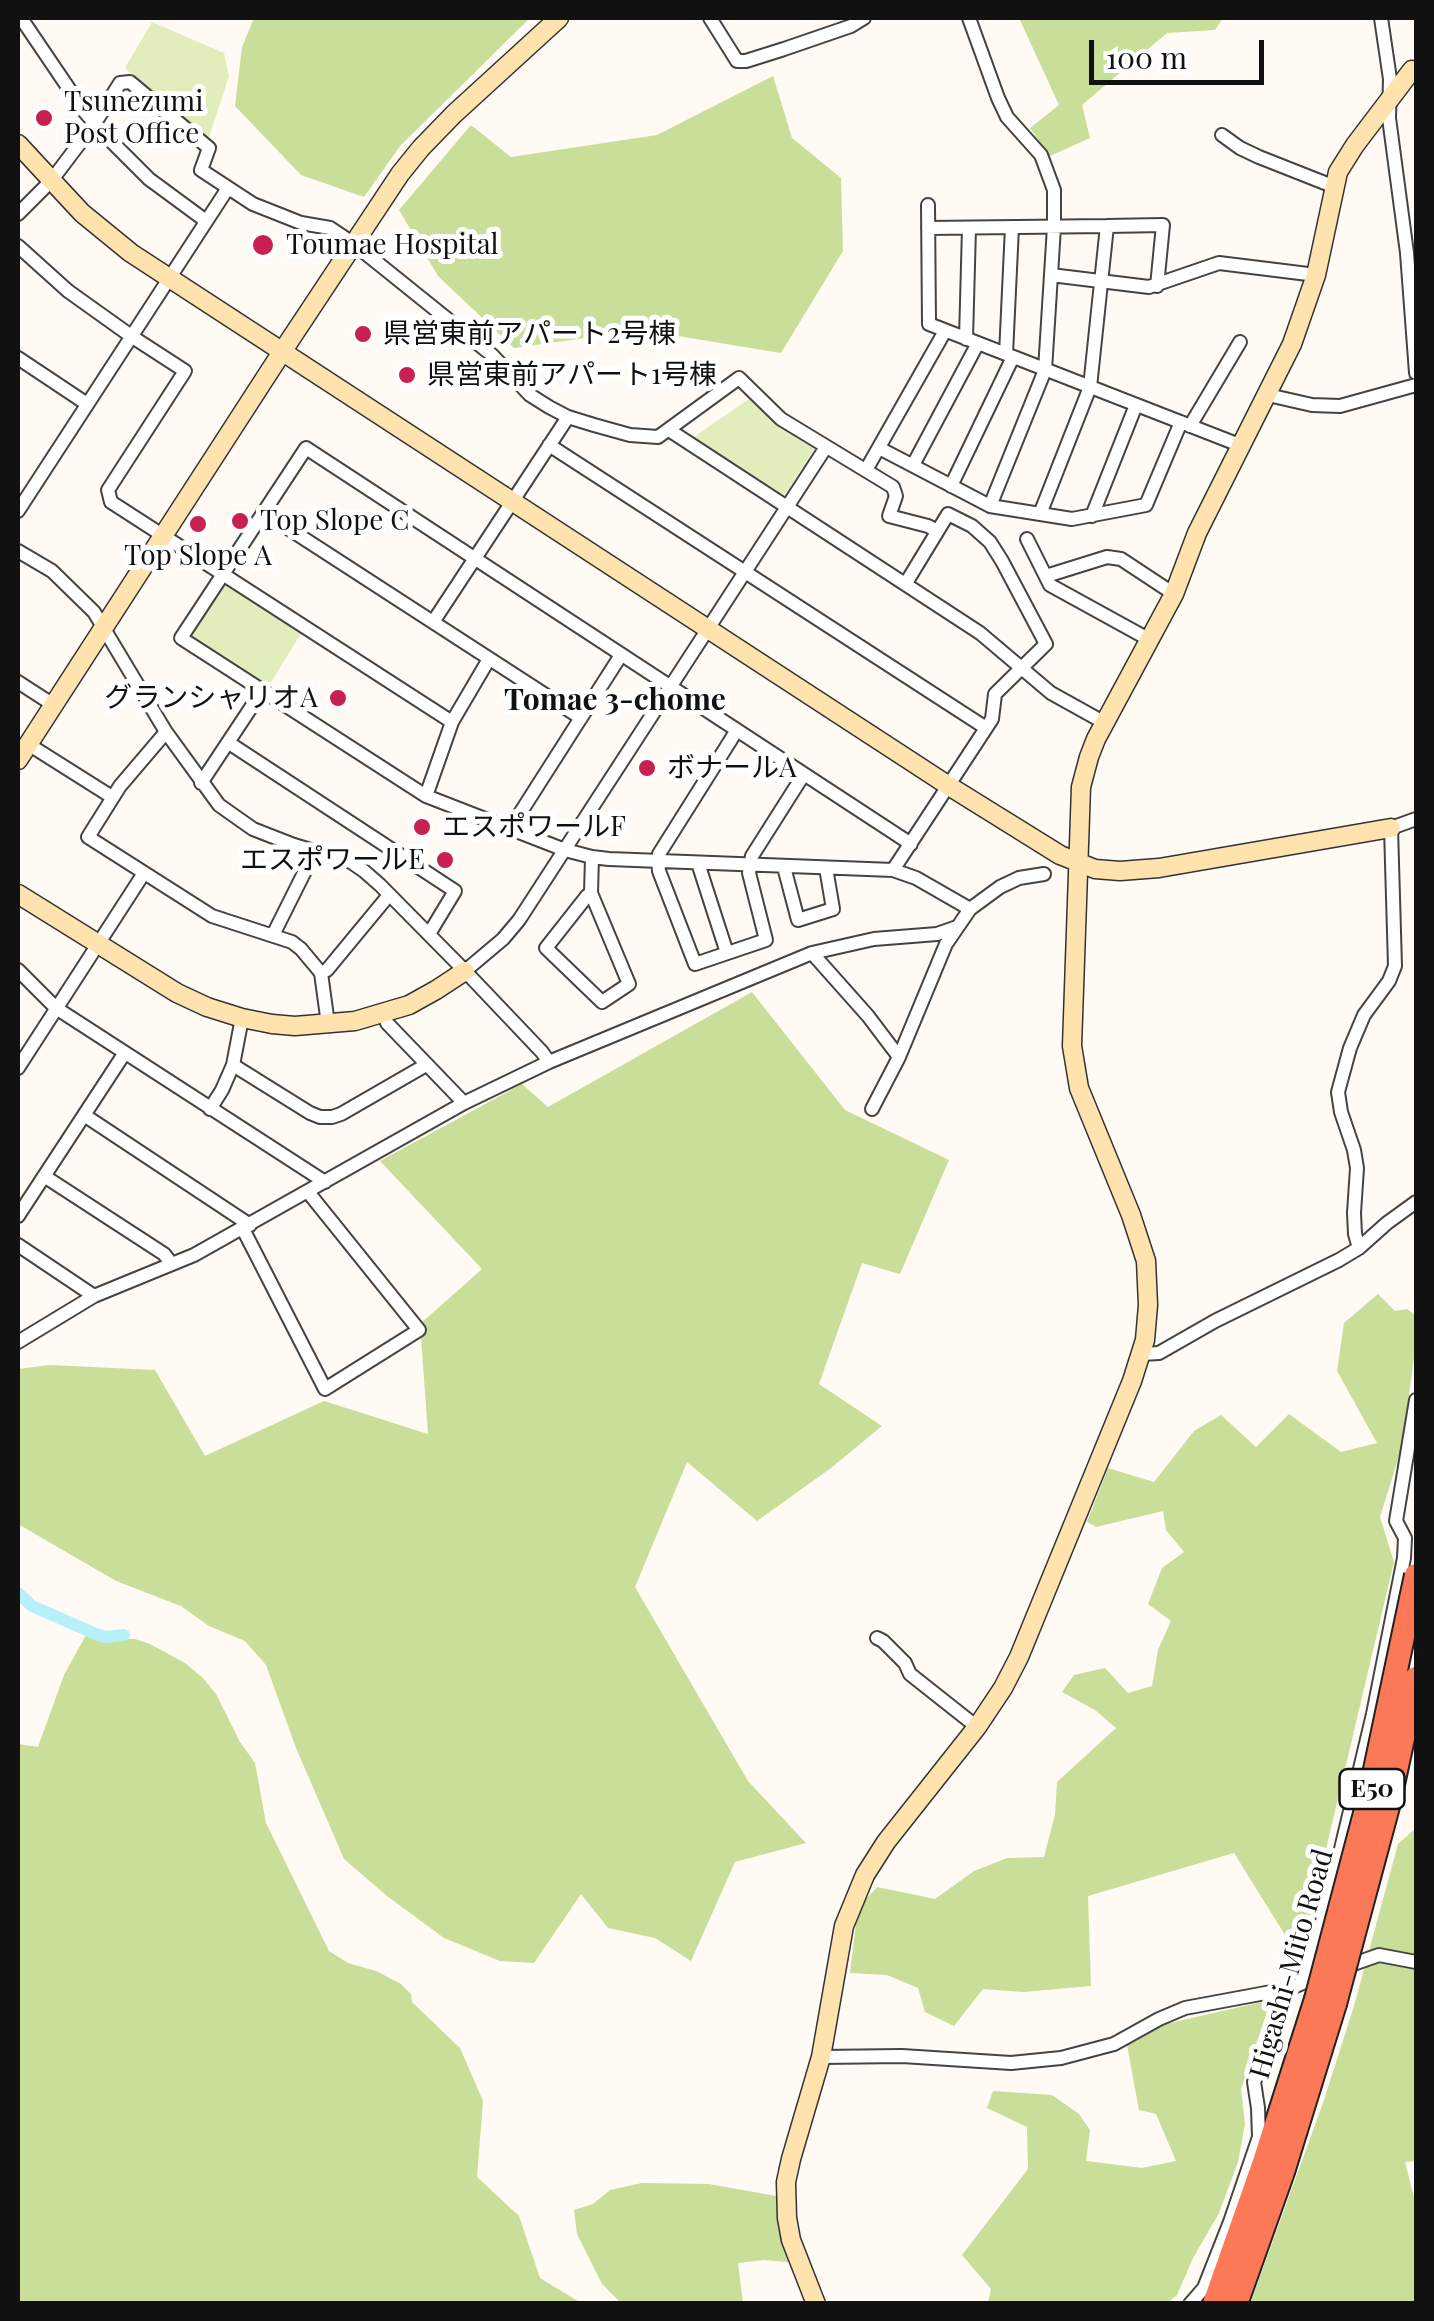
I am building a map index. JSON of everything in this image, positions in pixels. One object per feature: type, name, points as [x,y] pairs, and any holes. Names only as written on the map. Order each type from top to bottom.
[{"type":"highway","name":"Higashi-Mito Road","points":[[1236,2304],[1295,2100],[1369,1798],[1416,1576]]},
{"type":"highway","name":"Higashi-Mito Road","points":[[1318,1995],[1384,1820],[1416,1678]]},
{"type":"highway","name":"Higashi-Mito Road","points":[[1214,2304],[1264,2164],[1295,2100]]},
{"type":"street","points":[[22,18],[94,123],[149,179],[206,221]]},
{"type":"street","points":[[112,797],[23,752],[389,190],[454,114],[559,18]]},
{"type":"street","points":[[710,18],[736,62],[746,62],[864,18]]},
{"type":"street","points":[[969,18],[1007,117],[1041,155],[1054,190],[1045,370],[990,506]]},
{"type":"street","points":[[1382,18],[1416,373]]},
{"type":"street","points":[[816,2304],[792,2240],[785,2200],[791,2159],[821,2057],[840,1945],[855,1897],[886,1842],[1003,1688],[1142,1354],[1148,1305],[1146,1262],[1131,1215],[1088,1114],[1074,1066],[1072,1021],[1081,787],[1096,739],[1174,594],[1197,533],[1297,332],[1316,275],[1344,160],[1412,70]]},
{"type":"street","points":[[18,214],[51,181],[120,83],[130,82],[208,148],[201,170],[253,204],[301,223],[330,228],[354,244],[492,355],[530,395],[568,417],[630,434],[658,437],[739,378],[781,419],[893,486],[896,496],[889,516],[937,532]]},
{"type":"street","points":[[1222,135],[1259,157],[1335,187]]},
{"type":"street","points":[[18,144],[110,236],[169,278],[948,786],[1042,846],[1078,864],[1120,871],[1159,868],[1391,828],[1416,819]]},
{"type":"street","points":[[18,512],[228,188]]},
{"type":"street","points":[[928,205],[929,324],[1242,446]]},
{"type":"street","points":[[928,228],[1163,225],[1157,286]]},
{"type":"street","points":[[1040,514],[1090,387],[1107,226]]},
{"type":"street","points":[[951,486],[1009,356],[1012,227]]},
{"type":"street","points":[[913,466],[972,341],[969,228]]},
{"type":"street","points":[[18,246],[68,292],[185,371],[108,490],[111,502],[452,722]]},
{"type":"street","points":[[1051,276],[1157,286],[1219,263],[1316,275]]},
{"type":"street","points":[[866,470],[945,330]]},
{"type":"street","points":[[880,448],[990,506],[1072,519],[1146,505],[1185,424],[1240,342]]},
{"type":"street","points":[[18,358],[88,404]]},
{"type":"street","points":[[1268,395],[1312,405],[1340,406],[1416,385]]},
{"type":"street","points":[[1092,516],[1136,405]]},
{"type":"street","points":[[433,622],[568,417]]},
{"type":"street","points":[[669,430],[980,633],[1052,693],[1106,722]]},
{"type":"street","points":[[550,445],[986,728]]},
{"type":"street","points":[[911,844],[306,448],[180,638],[426,796],[564,850],[592,857],[893,870],[916,878],[970,909]]},
{"type":"street","points":[[18,894],[177,993],[242,1018],[295,1026],[355,1021],[384,1014],[436,990],[503,939],[518,920],[826,448]]},
{"type":"street","points":[[264,512],[581,718]]},
{"type":"street","points":[[893,870],[992,719],[996,694],[1046,644],[990,542],[972,526],[948,514],[906,583]]},
{"type":"street","points":[[1027,539],[1050,584],[1150,640]]},
{"type":"street","points":[[18,551],[66,582],[104,626],[166,732],[219,806],[253,829],[351,862],[380,885],[549,1062]]},
{"type":"street","points":[[1046,576],[1107,557],[1121,559],[1174,594]]},
{"type":"street","points":[[510,829],[622,655]]},
{"type":"street","points":[[426,796],[452,722],[489,659]]},
{"type":"street","points":[[18,682],[52,704]]},
{"type":"street","points":[[202,784],[262,692]]},
{"type":"street","points":[[737,730],[659,854],[659,871],[695,964],[766,940],[749,873],[752,856],[804,774]]},
{"type":"street","points":[[166,732],[112,797],[88,837],[212,916],[273,935],[302,949],[320,974],[328,1024]]},
{"type":"street","points":[[229,743],[456,891],[428,934]]},
{"type":"street","points":[[1359,1248],[1354,1213],[1357,1168],[1338,1092],[1364,1015],[1395,966],[1391,828]]},
{"type":"street","points":[[273,935],[316,852]]},
{"type":"street","points":[[592,857],[592,892],[630,984],[602,1002],[546,948],[592,892]]},
{"type":"street","points":[[698,863],[727,954]]},
{"type":"street","points":[[784,867],[798,920],[833,910],[826,868]]},
{"type":"street","points":[[18,1068],[144,873]]},
{"type":"street","points":[[872,1109],[899,1058],[946,944],[970,909],[1019,878],[1044,874]]},
{"type":"street","points":[[320,974],[389,895]]},
{"type":"street","points":[[18,1342],[94,1296],[194,1256],[464,1104],[549,1062],[812,953],[874,940],[937,934],[957,927]]},
{"type":"street","points":[[812,953],[899,1058]]},
{"type":"street","points":[[18,970],[56,1008],[325,1182]]},
{"type":"street","points":[[384,1014],[387,1023],[464,1104]]},
{"type":"street","points":[[210,1108],[233,1065],[242,1018]]},
{"type":"street","points":[[18,1216],[124,1054]]},
{"type":"street","points":[[233,1065],[320,1117],[341,1114],[426,1066]]},
{"type":"street","points":[[84,1115],[246,1227],[325,1389],[419,1330],[308,1192]]},
{"type":"street","points":[[44,1176],[164,1254],[170,1263]]},
{"type":"street","points":[[1142,1354],[1159,1353],[1359,1248],[1416,1202]]},
{"type":"street","points":[[18,1245],[94,1296]]},
{"type":"street","points":[[1318,1995],[1332,1887],[1411,1539],[1396,1520],[1416,1400]]},
{"type":"street","points":[[877,1638],[905,1663],[910,1674],[977,1727]]},
{"type":"street","points":[[821,2057],[902,2056],[1011,2063],[1061,2058],[1114,2044],[1185,2008],[1271,1992],[1318,1995],[1379,1955],[1416,1962]]},
{"type":"street","points":[[1190,2304],[1204,2288],[1258,2138],[1254,2082],[1272,2036],[1280,1993]]},
{"type":"green space","points":[[254,18],[530,18],[400,146],[364,197],[301,175],[235,106],[242,47]]},
{"type":"green space","points":[[1019,18],[1223,18],[1215,30],[1167,33],[1082,105],[1090,138],[1050,156],[1030,128],[1059,105]]},
{"type":"green space","points":[[152,22],[224,53],[229,76],[209,137],[202,138],[125,68]]},
{"type":"green space","points":[[773,76],[792,138],[841,178],[843,251],[781,353],[642,330],[514,348],[438,276],[399,210],[471,125],[511,157],[657,135]]},
{"type":"green space","points":[[753,396],[812,443],[814,449],[785,494],[694,437]]},
{"type":"green space","points":[[222,585],[230,585],[302,632],[268,687],[192,638],[192,631]]},
{"type":"green space","points":[[752,992],[845,1110],[949,1160],[900,1274],[862,1263],[819,1384],[882,1426],[757,1521],[687,1462],[635,1587],[748,1781],[806,1843],[735,1862],[691,1961],[655,1938],[608,1928],[581,1894],[534,1963],[500,1961],[444,1938],[344,1859],[296,1748],[266,1665],[245,1641],[209,1626],[181,1606],[116,1581],[18,1524],[18,1369],[50,1365],[155,1370],[205,1456],[324,1401],[428,1434],[420,1324],[482,1269],[380,1161],[522,1084],[548,1107]]},
{"type":"green space","points":[[1378,1294],[1395,1311],[1407,1309],[1416,1316],[1402,1446],[1380,1517],[1394,1562],[1300,1959],[1234,1853],[1088,1896],[1091,1986],[1023,1992],[983,1989],[954,2026],[925,2012],[918,1988],[887,1975],[850,1973],[856,1924],[866,1899],[877,1887],[935,1899],[974,1871],[1007,1858],[1044,1857],[1055,1815],[1057,1782],[1116,1728],[1095,1710],[1062,1692],[1074,1675],[1105,1668],[1128,1693],[1152,1686],[1158,1650],[1171,1621],[1148,1604],[1162,1568],[1184,1552],[1166,1530],[1163,1511],[1096,1527],[1087,1522],[1108,1468],[1154,1482],[1194,1431],[1221,1415],[1256,1447],[1289,1414],[1341,1452],[1377,1443],[1337,1371],[1344,1323]]},
{"type":"green space","points":[[86,1635],[150,1644],[185,1663],[216,1694],[255,1763],[266,1823],[329,1951],[401,1984],[411,1994],[412,2002],[460,2048],[483,2101],[477,2177],[519,2216],[540,2278],[581,2303],[18,2303],[18,1744],[38,1747],[64,1675]]},
{"type":"green space","points":[[1416,1828],[1416,2161],[1405,2162],[1416,2205],[1416,2303],[1250,2304],[1323,2103],[1398,1844]]},
{"type":"green space","points":[[1262,2002],[1267,2012],[1241,2089],[1245,2124],[1238,2162],[1219,2213],[1177,2295],[1166,2304],[988,2303],[991,2289],[962,2255],[1028,2169],[1027,2127],[987,2108],[993,2091],[1052,2095],[1079,2114],[1090,2130],[1086,2161],[1142,2168],[1176,2161],[1156,2114],[1139,2110],[1127,2045],[1165,2024]]},
{"type":"green space","points":[[642,2183],[709,2184],[776,2196],[788,2262],[738,2263],[743,2303],[620,2302],[602,2284],[577,2234],[574,2210],[593,2204],[610,2190]]},
{"type":"waterway","points":[[18,1593],[32,1606],[96,1634],[124,1635]]},
{"type":"place","name":"Tsunezumi Post Office","points":[[44,118]]},
{"type":"place","name":"Toumae Hospital","points":[[263,245]]},
{"type":"place","name":"県営東前アパート2号棟","points":[[363,334]]},
{"type":"place","name":"県営東前アパート1号棟","points":[[407,375]]},
{"type":"place","name":"Top Slope C","points":[[240,521]]},
{"type":"place","name":"Top Slope A","points":[[198,524]]},
{"type":"place","name":"グランシャリオA","points":[[338,698]]},
{"type":"place","name":"ボナールA","points":[[647,768]]},
{"type":"place","name":"エスポワールF","points":[[422,827]]},
{"type":"place","name":"エスポワールE","points":[[445,860]]},
{"type":"district","name":"Tomae 3-chome","points":[[615,701]]}]
